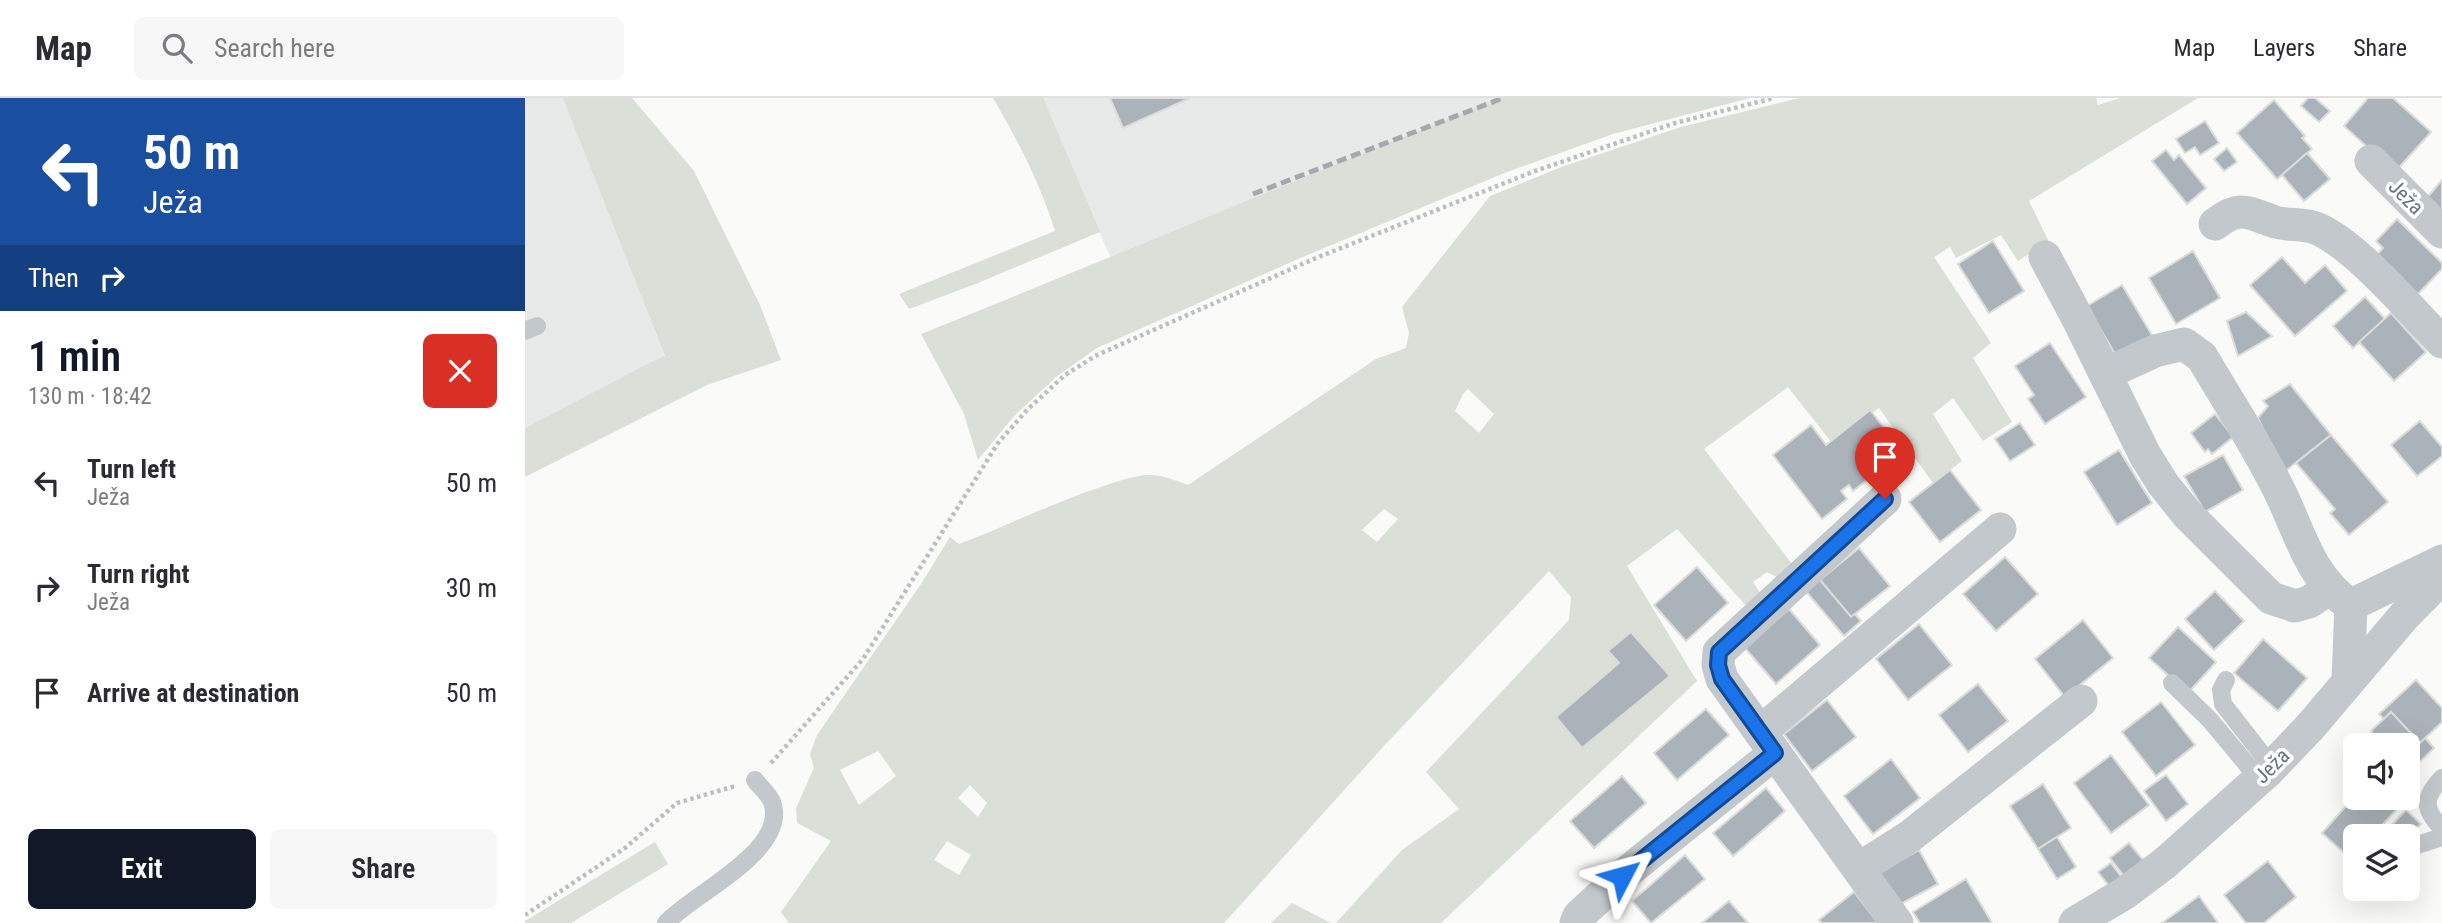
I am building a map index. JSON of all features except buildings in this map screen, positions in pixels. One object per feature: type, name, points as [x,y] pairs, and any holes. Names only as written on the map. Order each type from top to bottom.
[{"type":"street","name":"Ježa","points":[[2371,161],[2442,232]]},
{"type":"street","points":[[2215,224],[2229,213],[2240,211],[2286,225],[2315,227],[2338,239],[2442,342]]},
{"type":"street","points":[[2045,257],[2145,455],[2163,484],[2187,514],[2271,598],[2295,606],[2340,597],[2442,561]]},
{"type":"street","points":[[2105,374],[2155,351],[2184,344],[2202,356],[2271,475],[2315,568],[2340,597],[2348,680]]},
{"type":"street","points":[[1885,499],[1719,652],[1718,665],[1722,679],[1897,923]]},
{"type":"street","points":[[1576,923],[1579,916],[1622,876],[2000,529]]},
{"type":"street","name":"Ježa","points":[[2075,923],[2125,893],[2165,863],[2265,773],[2309,727],[2405,615],[2442,578]]},
{"type":"street","points":[[1860,868],[1909,836],[2081,701]]},
{"type":"lane","points":[[2226,680],[2221,690],[2223,704],[2265,773]]},
{"type":"lane","points":[[2172,683],[2265,773]]},
{"type":"lane","points":[[2442,778],[2428,794],[2427,804],[2429,814],[2442,828]]},
{"type":"lane","points":[[666,923],[749,859],[766,840],[774,822],[772,801],[755,780]]},
{"type":"lane","points":[[2420,844],[2442,837]]},
{"type":"path","points":[[525,915],[625,848],[677,803],[755,780],[863,659],[998,443],[1027,410],[1065,375],[1097,355],[1316,258],[1535,171],[1675,124],[1773,98]]},
{"type":"shaded area","points":[[525,98],[564,98],[665,357],[525,428]]},
{"type":"shaded area","points":[[563,98],[632,98],[694,171],[760,305],[781,360],[707,385],[525,477],[525,428],[665,356]]},
{"type":"shaded area","points":[[993,98],[1043,98],[1100,232],[909,309],[899,294],[1055,231],[1028,163]]},
{"type":"shaded area","points":[[1041,98],[1528,98],[1113,263]]},
{"type":"shaded area","points":[[1501,98],[1750,98],[1613,134],[1507,172],[1298,259],[1097,348],[1056,377],[1014,416],[978,460],[964,414],[921,334]]},
{"type":"shaded area","points":[[1799,98],[2096,98],[2098,105],[2120,98],[2198,98],[2029,201],[2049,242],[2018,261],[2001,235],[1956,258],[1950,247],[1934,257],[1991,343],[1973,358],[2012,422],[1983,441],[1953,398],[1933,414],[1962,461],[1933,483],[1879,408],[1832,443],[1788,387],[1704,449],[1799,573],[1788,583],[1767,572],[1753,582],[1764,599],[1749,609],[1677,529],[1627,566],[1697,681],[1441,923],[1336,923],[1402,850],[1459,809],[1426,772],[1569,620],[1571,597],[1549,571],[1384,746],[1224,923],[789,923],[781,912],[831,841],[797,823],[796,808],[814,768],[810,754],[817,735],[921,584],[950,537],[959,544],[1073,497],[1132,477],[1157,475],[1188,485],[1376,359],[1406,348],[1409,333],[1402,307],[1490,196],[1564,166],[1681,127]],"holes":[[[1468,389],[1494,414],[1479,433],[1455,411]],[[1384,509],[1398,519],[1377,542],[1362,530]],[[878,751],[896,776],[859,805],[840,770]],[[970,785],[987,803],[978,817],[958,798]],[[947,841],[971,855],[959,875],[934,860]]]},
{"type":"shaded area","points":[[655,842],[668,864],[571,923],[525,923],[525,921]]},
{"type":"shaded area","points":[[1292,903],[1331,923],[1271,923]]},
{"type":"railway","points":[[1253,194],[1503,98]]},
{"type":"route","points":[[1622,876],[1775,753],[1722,679],[1718,665],[1719,652],[1885,499]]}]
